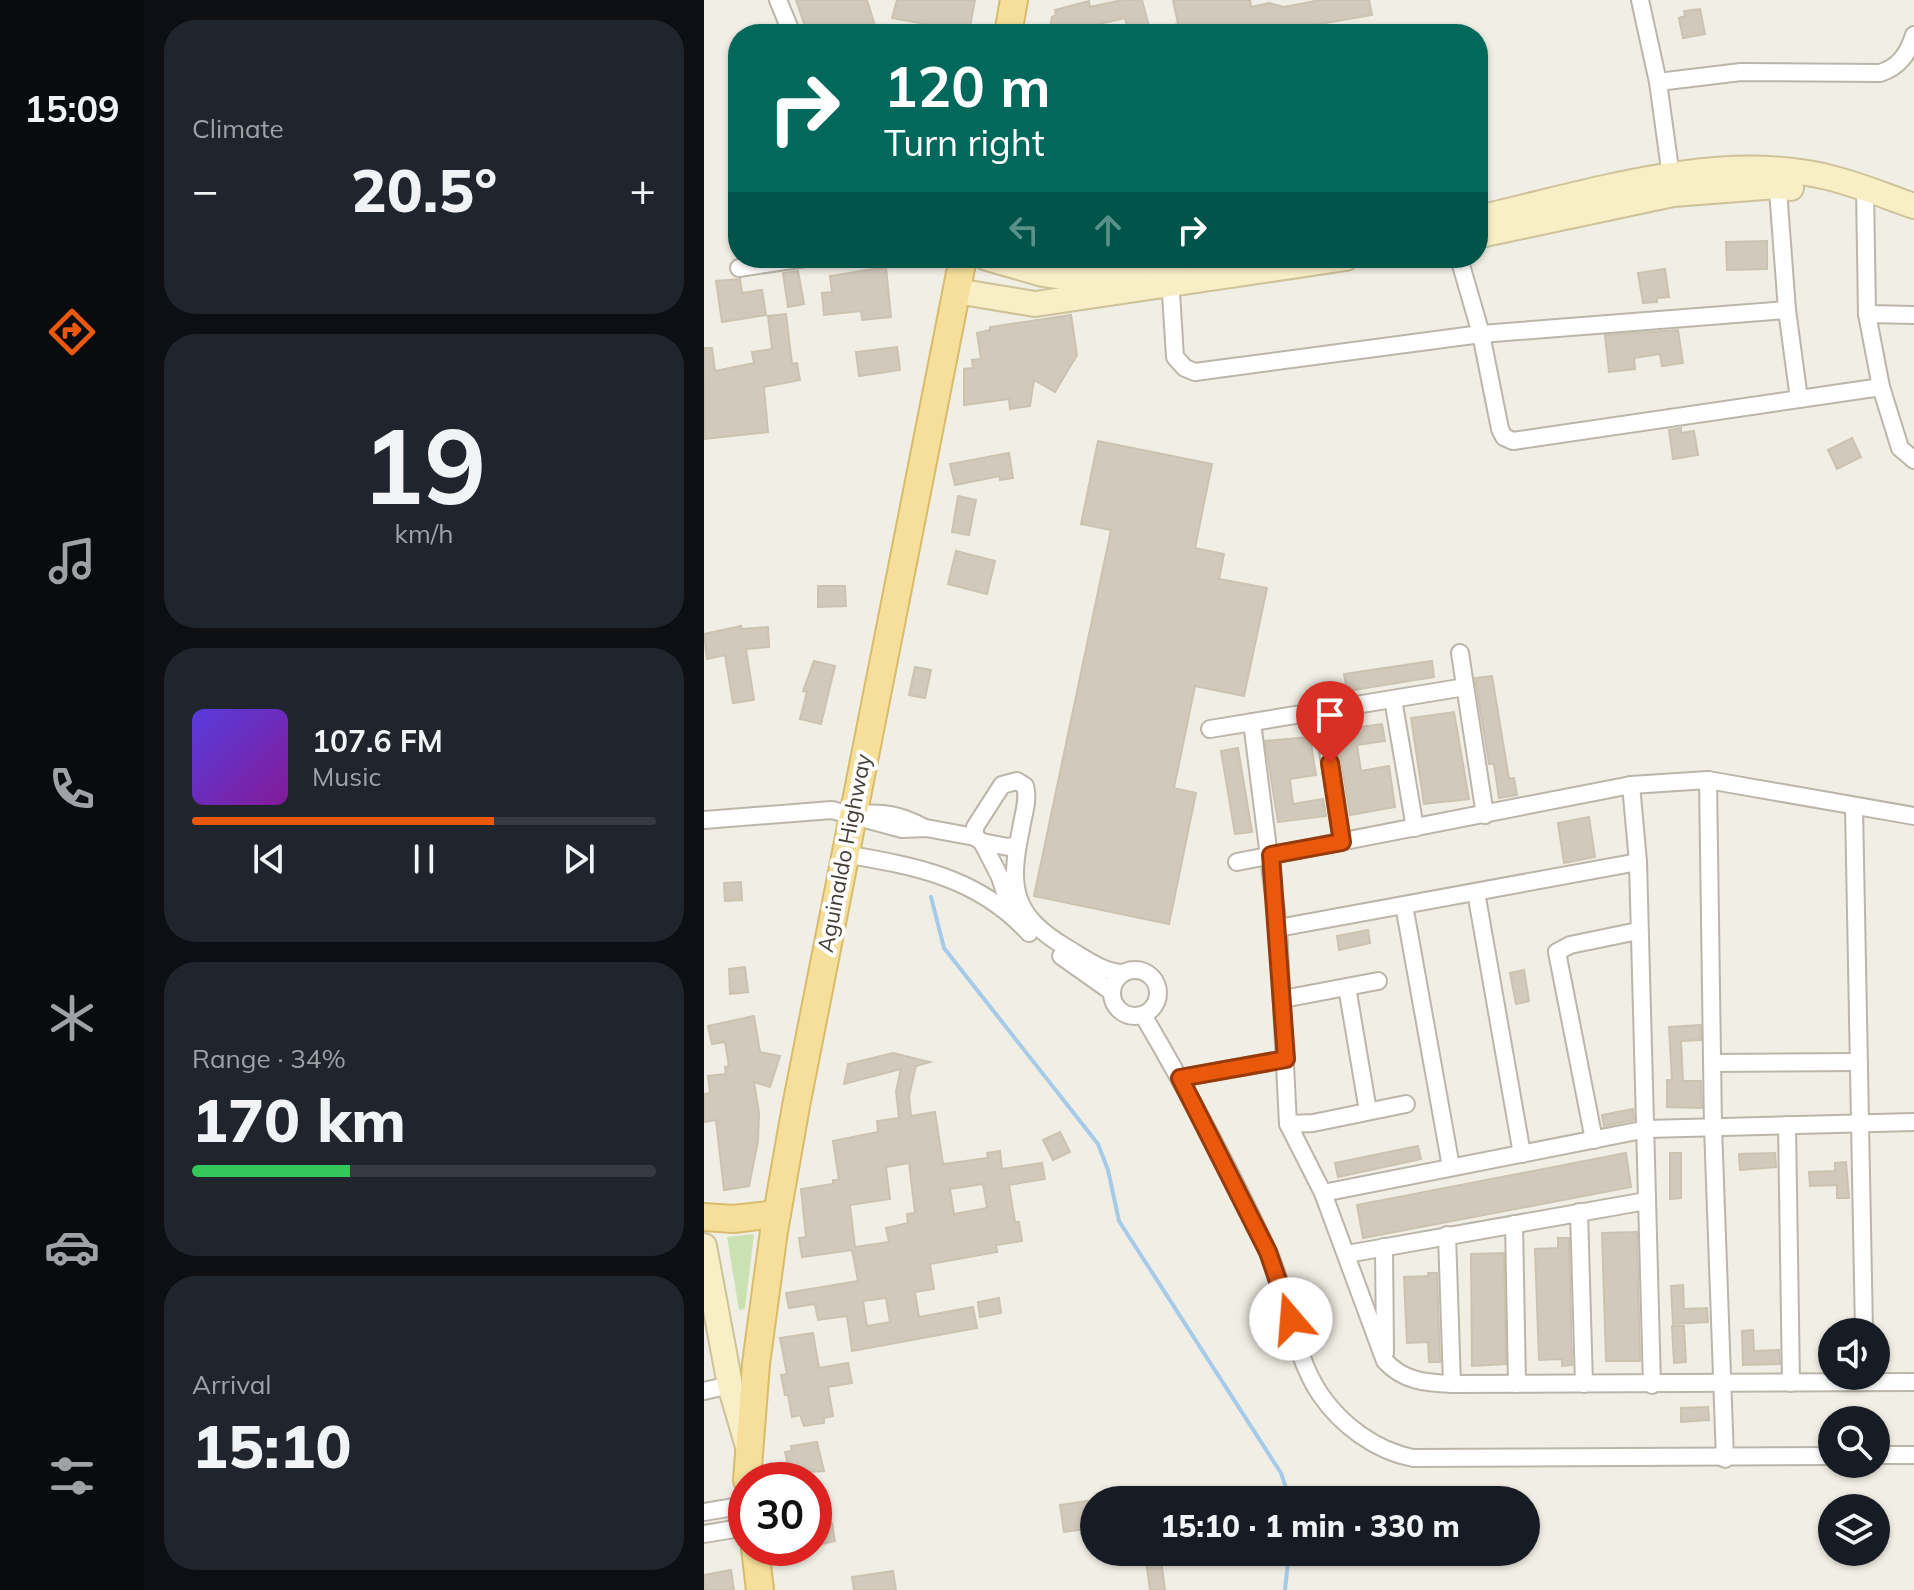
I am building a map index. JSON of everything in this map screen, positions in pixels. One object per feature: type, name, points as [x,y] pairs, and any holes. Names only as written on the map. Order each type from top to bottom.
[{"type":"main road","points":[[1010,24],[1014,0]]},
{"type":"main road","name":"Aguinaldo Highway","points":[[749,1462],[756,1364],[777,1214],[844,854],[961,268]]},
{"type":"main road","points":[[704,1217],[733,1219],[777,1214]]},
{"type":"main road","name":"Aguinaldo Highway","points":[[750,1452],[754,1462]]},
{"type":"main road","points":[[757,1566],[760,1590]]},
{"type":"main road","points":[[773,1566],[776,1590]]},
{"type":"street","points":[[778,0],[788,24]]},
{"type":"street","points":[[1641,0],[1658,82],[1672,185]]},
{"type":"street","points":[[1658,82],[1741,72],[1880,73],[1895,68],[1910,48],[1914,35]]},
{"type":"street","points":[[1778,178],[1787,310],[1799,399]]},
{"type":"street","points":[[1488,216],[1672,185],[1778,178],[1914,206]]},
{"type":"street","points":[[1488,232],[1672,185]]},
{"type":"street","points":[[1865,196],[1914,219]]},
{"type":"street","points":[[1865,196],[1867,314],[1881,387],[1900,448],[1914,460]]},
{"type":"street","points":[[1022,268],[1075,279],[1170,277],[1253,268]]},
{"type":"street","points":[[956,291],[1035,304],[1203,268]]},
{"type":"street","points":[[1462,268],[1481,334],[1500,429],[1504,437],[1513,441],[1881,387]]},
{"type":"street","points":[[1170,277],[1175,357],[1185,368],[1195,372],[1481,334],[1787,310]]},
{"type":"street","points":[[1867,314],[1914,315]]},
{"type":"street","points":[[1460,653],[1485,815]]},
{"type":"street","points":[[1210,729],[1465,687]]},
{"type":"street","points":[[1393,699],[1415,828]]},
{"type":"street","points":[[1322,711],[1342,842]]},
{"type":"street","points":[[1252,722],[1278,928],[1288,1124],[1323,1193],[1385,1361],[1395,1372],[1410,1379],[1452,1384],[1818,1382]]},
{"type":"street","points":[[1237,862],[1631,785],[1708,780],[1914,816]]},
{"type":"street","points":[[1708,780],[1713,1127],[1725,1459]]},
{"type":"street","points":[[844,854],[914,865],[949,877],[1012,915],[1031,936],[1112,992],[1119,1010],[1130,1016],[1143,1015],[1157,1000],[1154,979],[1136,969],[1122,973],[1102,968],[1038,929],[1018,905],[1017,845],[1027,792],[1017,781],[1002,785],[975,827],[978,839],[1000,877],[1012,915]]},
{"type":"street","points":[[1631,785],[1638,862],[1652,1385]]},
{"type":"street","points":[[1854,807],[1864,1318]]},
{"type":"street","points":[[704,820],[832,810],[902,829],[926,828],[1008,847],[1017,845]]},
{"type":"street","points":[[1278,928],[1638,862]]},
{"type":"street","points":[[1476,892],[1522,1154]]},
{"type":"street","points":[[1404,905],[1451,1167]]},
{"type":"street","points":[[1594,1140],[1557,952],[1570,945],[1638,931]]},
{"type":"street","points":[[1112,992],[1115,981],[1122,973]]},
{"type":"street","points":[[1283,999],[1378,981]]},
{"type":"street","points":[[1347,987],[1368,1111]]},
{"type":"street","points":[[1143,1015],[1180,1078],[1268,1252],[1309,1375],[1337,1416],[1357,1432],[1382,1448],[1413,1458],[1818,1456]]},
{"type":"street","points":[[1180,1078],[1286,1059]]},
{"type":"street","points":[[1712,1063],[1859,1062]]},
{"type":"street","points":[[1288,1124],[1313,1123],[1406,1104]]},
{"type":"street","points":[[1323,1193],[1647,1129],[1914,1122]]},
{"type":"street","points":[[1787,1125],[1791,1383]]},
{"type":"street","points":[[1347,1254],[1646,1201]]},
{"type":"street","points":[[1579,1212],[1584,1384]]},
{"type":"street","points":[[1514,1224],[1517,1384]]},
{"type":"street","points":[[1447,1235],[1452,1384]]},
{"type":"street","points":[[704,1246],[730,1385],[750,1452]]},
{"type":"street","points":[[1384,1247],[1385,1361]]},
{"type":"street","points":[[1890,1381],[1914,1382]]},
{"type":"street","points":[[704,1391],[730,1385]]},
{"type":"street","points":[[1890,1455],[1914,1455]]},
{"type":"street","points":[[704,1512],[728,1508]]},
{"type":"street","points":[[704,1534],[728,1530]]},
{"type":"green space","points":[[754,1234],[745,1309],[739,1310],[727,1237]]},
{"type":"building","points":[[796,0],[867,0],[874,24],[804,24]]},
{"type":"building","points":[[897,0],[975,0],[970,24],[925,24],[892,18]]},
{"type":"building","points":[[1122,0],[1142,0],[1148,24],[1126,24],[1125,18],[1099,24],[1051,24],[1052,17],[1056,15],[1055,10],[1089,1],[1090,7]]},
{"type":"building","points":[[1173,0],[1250,0],[1251,7],[1269,3],[1284,7],[1320,0],[1369,0],[1372,15],[1319,24],[1178,24]]},
{"type":"building","points":[[1700,9],[1705,34],[1683,38],[1679,18],[1685,16],[1684,11]]},
{"type":"building","points":[[1767,241],[1767,269],[1727,270],[1726,242]]},
{"type":"building","points":[[886,268],[891,317],[862,320],[861,311],[824,315],[822,293],[832,292],[830,276]]},
{"type":"building","points":[[1665,269],[1669,297],[1643,303],[1638,273]]},
{"type":"building","points":[[798,271],[804,304],[788,307],[783,273]]},
{"type":"building","points":[[740,279],[742,293],[762,290],[766,315],[722,322],[716,281]]},
{"type":"building","points":[[786,314],[792,364],[797,363],[800,380],[764,387],[768,432],[705,439],[704,348],[712,348],[715,371],[754,363],[752,352],[772,349],[768,316]]},
{"type":"building","points":[[1071,315],[1077,355],[1055,392],[1034,380],[1030,406],[1010,409],[1009,399],[964,405],[964,369],[973,368],[972,360],[981,359],[977,333],[990,330],[990,327]]},
{"type":"building","points":[[1678,330],[1683,363],[1662,366],[1660,354],[1634,358],[1635,369],[1609,372],[1605,335]]},
{"type":"building","points":[[897,347],[900,370],[859,376],[856,352]]},
{"type":"building","points":[[1681,428],[1681,433],[1694,431],[1698,455],[1673,459],[1669,430]]},
{"type":"building","points":[[1852,438],[1861,457],[1837,469],[1828,450]]},
{"type":"building","points":[[1098,441],[1212,464],[1195,548],[1224,554],[1219,579],[1267,588],[1244,696],[1195,686],[1174,788],[1196,793],[1169,924],[1034,896],[1111,530],[1081,524]]},
{"type":"building","points":[[1009,453],[1013,478],[1000,480],[1000,476],[955,485],[950,464]]},
{"type":"building","points":[[958,496],[976,500],[969,535],[952,532]]},
{"type":"building","points":[[956,551],[995,561],[987,594],[948,584]]},
{"type":"building","points":[[818,586],[845,586],[846,606],[818,607]]},
{"type":"building","points":[[741,626],[742,629],[768,627],[769,647],[746,649],[754,700],[733,703],[725,655],[707,659],[704,634]]},
{"type":"building","points":[[814,661],[835,666],[821,724],[800,719],[807,692],[803,691]]},
{"type":"building","points":[[1432,661],[1434,677],[1347,691],[1344,674]]},
{"type":"building","points":[[915,667],[931,670],[925,698],[909,695]]},
{"type":"building","points":[[1492,676],[1509,779],[1514,778],[1517,795],[1499,798],[1494,764],[1489,764],[1475,678]]},
{"type":"building","points":[[1454,712],[1469,799],[1424,804],[1411,718]]},
{"type":"building","points":[[1382,724],[1385,741],[1357,745],[1361,771],[1389,766],[1395,807],[1350,815],[1336,730]]},
{"type":"building","points":[[1310,737],[1316,775],[1290,779],[1293,804],[1323,799],[1326,816],[1278,822],[1265,741]]},
{"type":"building","points":[[1238,748],[1252,832],[1235,834],[1221,751]]},
{"type":"building","points":[[1589,817],[1595,857],[1564,863],[1558,823]]},
{"type":"building","points":[[741,882],[742,900],[725,901],[724,883]]},
{"type":"building","points":[[1368,930],[1370,943],[1339,950],[1337,936]]},
{"type":"building","points":[[745,967],[748,992],[730,994],[729,969]]},
{"type":"building","points":[[1524,970],[1529,1001],[1516,1004],[1510,973]]},
{"type":"building","points":[[754,1016],[760,1052],[780,1056],[770,1087],[754,1082],[759,1113],[758,1141],[749,1186],[724,1190],[716,1120],[704,1122],[704,1094],[710,1093],[708,1076],[726,1074],[725,1067],[729,1066],[725,1042],[712,1044],[708,1026]]},
{"type":"building","points":[[1701,1025],[1701,1040],[1681,1041],[1683,1081],[1701,1081],[1702,1108],[1667,1107],[1667,1080],[1672,1080],[1669,1027]]},
{"type":"building","points":[[893,1053],[930,1062],[916,1066],[909,1096],[911,1116],[935,1112],[943,1164],[988,1158],[987,1153],[1000,1151],[1002,1169],[1042,1163],[1045,1179],[1009,1185],[1015,1222],[1019,1222],[1022,1241],[996,1245],[997,1252],[930,1264],[934,1289],[915,1292],[919,1317],[973,1307],[977,1328],[852,1351],[847,1316],[818,1320],[815,1304],[789,1308],[786,1293],[858,1281],[852,1250],[802,1257],[799,1238],[806,1237],[801,1189],[833,1184],[833,1180],[839,1180],[833,1141],[878,1132],[877,1121],[899,1118],[896,1091],[901,1069],[844,1084],[848,1064]],"holes":[[[909,1163],[915,1213],[907,1214],[908,1223],[886,1228],[889,1242],[855,1247],[850,1205],[890,1199],[886,1167]],[[983,1184],[987,1208],[954,1214],[950,1189]],[[886,1298],[890,1322],[867,1326],[863,1301]]]},
{"type":"building","points":[[1633,1109],[1634,1120],[1604,1126],[1602,1115]]},
{"type":"building","points":[[1060,1132],[1070,1152],[1053,1160],[1043,1140]]},
{"type":"building","points":[[1418,1146],[1421,1159],[1338,1177],[1335,1163]]},
{"type":"building","points":[[1626,1153],[1631,1187],[1363,1238],[1357,1205]]},
{"type":"building","points":[[1670,1153],[1681,1153],[1681,1198],[1670,1199]]},
{"type":"building","points":[[1775,1153],[1776,1167],[1740,1170],[1739,1154]]},
{"type":"building","points":[[1846,1162],[1849,1198],[1837,1198],[1837,1185],[1810,1186],[1809,1172],[1835,1171],[1835,1163]]},
{"type":"building","points":[[1637,1232],[1640,1361],[1606,1361],[1602,1233]]},
{"type":"building","points":[[1558,1238],[1569,1238],[1572,1365],[1562,1366],[1562,1359],[1539,1360],[1535,1249],[1558,1248]]},
{"type":"building","points":[[1504,1253],[1506,1364],[1472,1366],[1471,1254]]},
{"type":"building","points":[[1428,1273],[1437,1273],[1440,1362],[1429,1362],[1428,1342],[1407,1343],[1404,1277],[1428,1276]]},
{"type":"building","points":[[1683,1285],[1684,1309],[1707,1308],[1708,1322],[1673,1324],[1671,1286]]},
{"type":"building","points":[[999,1298],[1001,1313],[980,1317],[978,1302]]},
{"type":"building","points":[[1672,1326],[1684,1326],[1686,1362],[1674,1363]]},
{"type":"building","points":[[1753,1330],[1754,1351],[1779,1350],[1780,1364],[1743,1365],[1742,1331]]},
{"type":"building","points":[[813,1333],[819,1368],[848,1363],[852,1383],[828,1387],[833,1416],[824,1418],[824,1423],[804,1426],[800,1415],[792,1417],[788,1395],[785,1395],[781,1375],[787,1374],[780,1338]]},
{"type":"building","points":[[1708,1407],[1709,1420],[1681,1422],[1681,1408]]},
{"type":"building","points":[[817,1442],[822,1462],[787,1462],[785,1452],[792,1451],[791,1446]]},
{"type":"building","points":[[1080,1502],[1080,1530],[1064,1532],[1060,1505]]},
{"type":"building","points":[[1147,1566],[1162,1566],[1165,1590],[1150,1590]]},
{"type":"building","points":[[731,1570],[734,1590],[704,1590],[704,1575]]},
{"type":"building","points":[[893,1571],[896,1590],[854,1590],[852,1577]]},
{"type":"waterway","points":[[931,897],[944,948],[1098,1144],[1108,1170],[1119,1221],[1281,1473],[1285,1486]]},
{"type":"waterway","points":[[1285,1590],[1288,1566]]},
{"type":"route","points":[[1291,1319],[1268,1252],[1180,1078],[1286,1059],[1271,855],[1342,842],[1330,763]]}]
